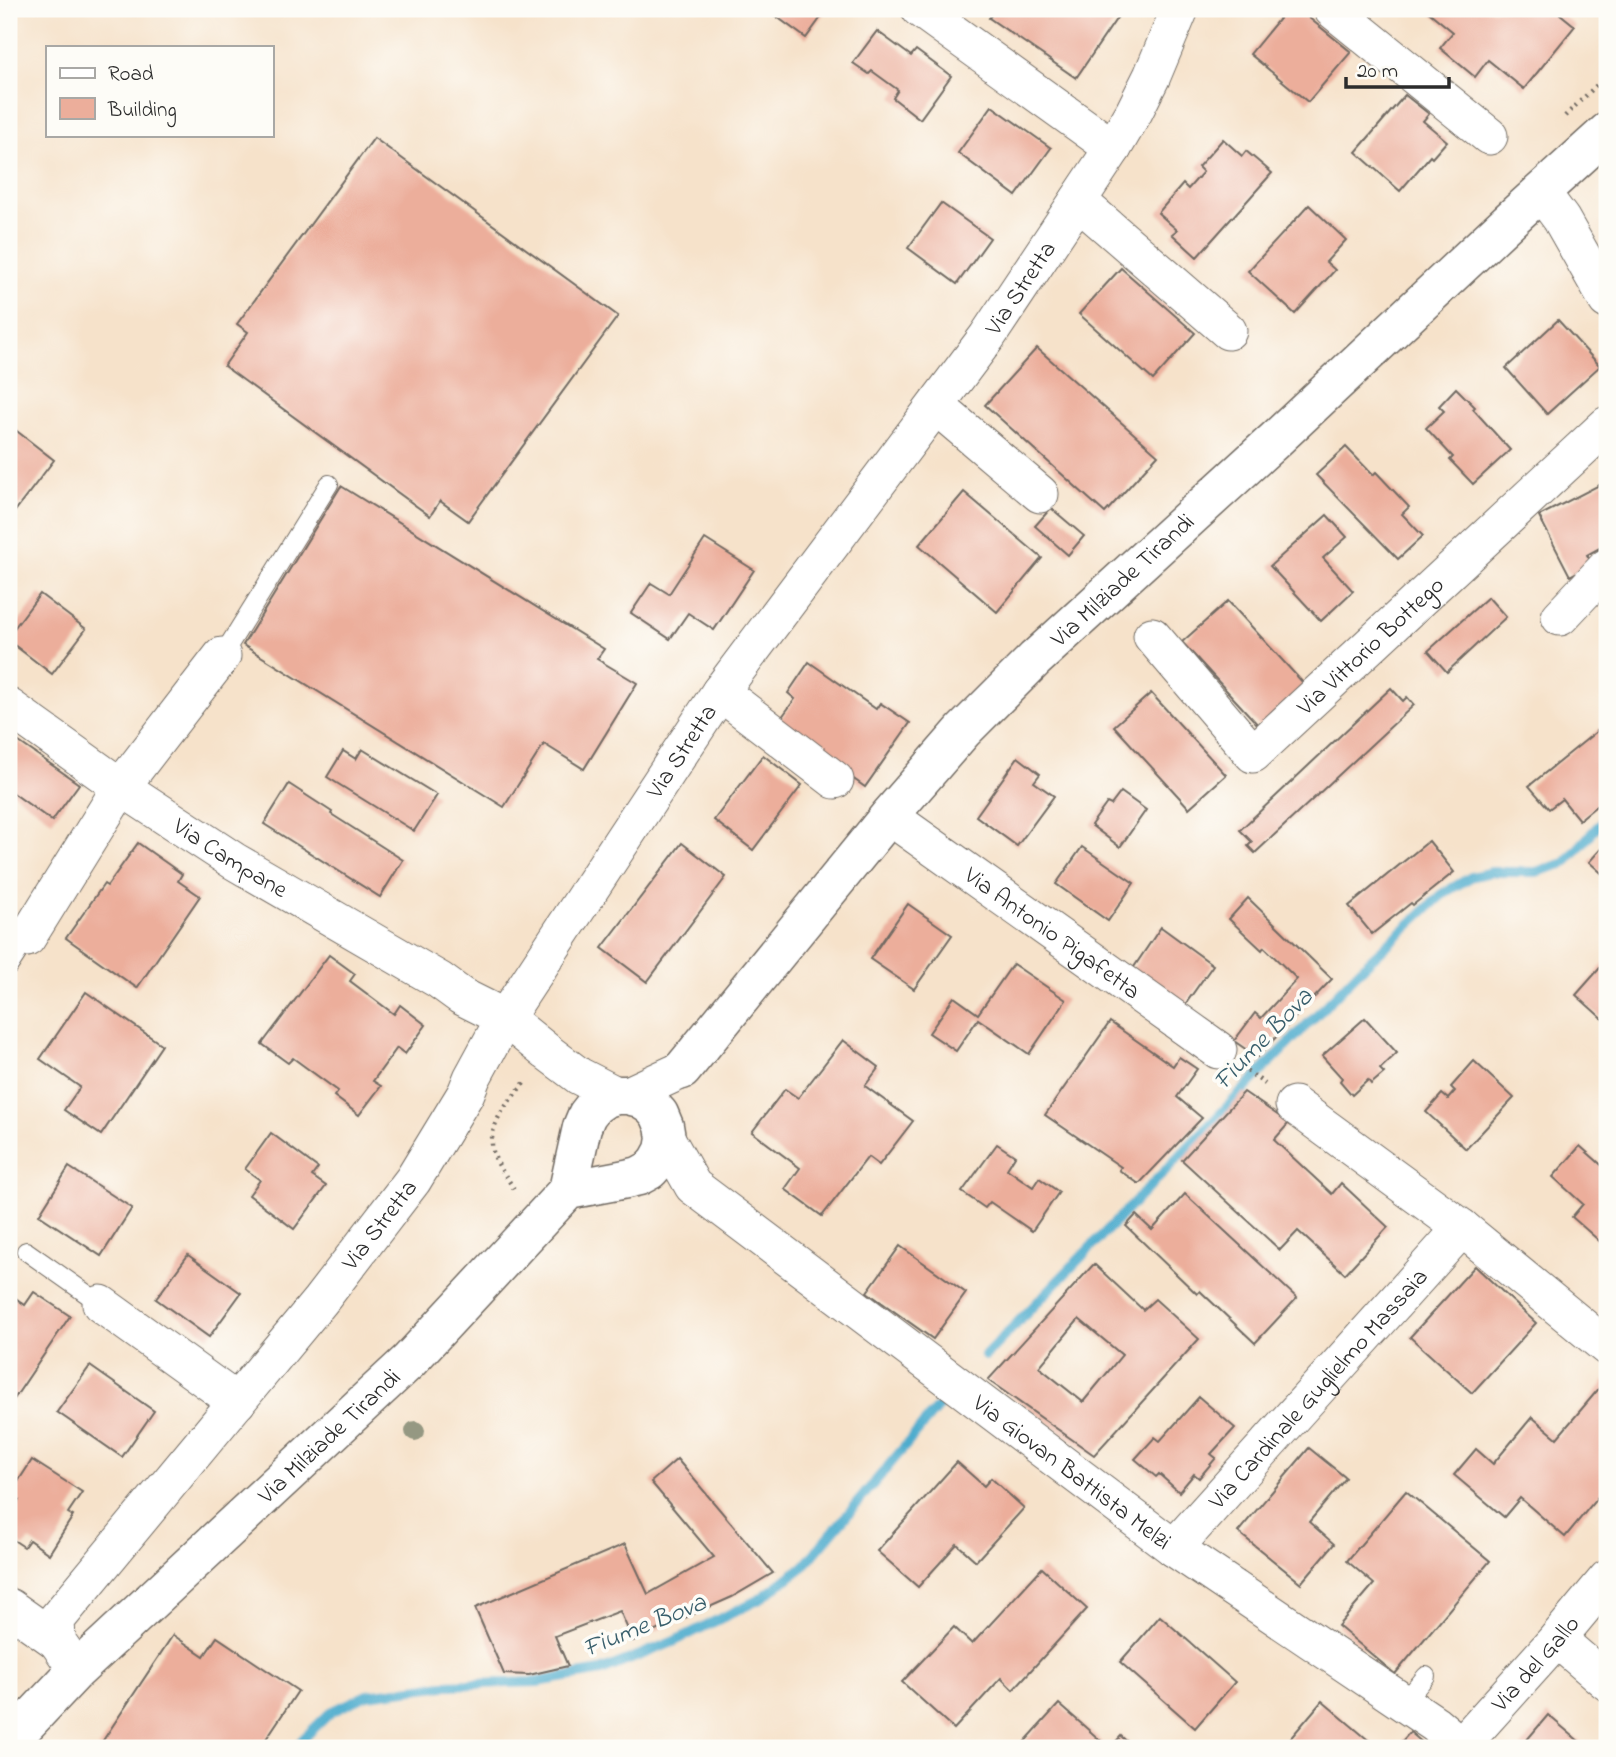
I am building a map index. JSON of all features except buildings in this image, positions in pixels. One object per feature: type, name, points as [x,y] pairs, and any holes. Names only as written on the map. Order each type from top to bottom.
[{"type":"street","points":[[920,9],[1113,148]]},
{"type":"street","name":"Via Stretta","points":[[9,1742],[67,1656],[56,1620],[320,1301],[413,1180],[466,1093],[501,1025],[720,692],[987,337],[1113,148],[1146,88],[1180,9]]},
{"type":"street","points":[[1332,9],[1489,136]]},
{"type":"street","name":"Via Milziade Tirandi","points":[[632,1178],[650,1170],[664,1150],[665,1132],[681,1070],[963,731],[1035,659],[1607,132]]},
{"type":"street","points":[[1541,192],[1560,219],[1607,300]]},
{"type":"street","points":[[1078,201],[1228,331]]},
{"type":"street","points":[[936,406],[1040,494]]},
{"type":"street","name":"Via Vittorio Bottego","points":[[1152,636],[1253,754],[1605,433]]},
{"type":"street","points":[[1560,617],[1607,567]]},
{"type":"street","points":[[18,952],[121,787],[222,656]]},
{"type":"street","name":"Via Stretta","points":[[720,692],[835,780]]},
{"type":"street","name":"Via Campane","points":[[9,707],[121,787],[234,861],[439,980],[579,1076],[622,1095]]},
{"type":"street","name":"Via Antonio Pigafetta","points":[[889,817],[1228,1057]]},
{"type":"street","name":"Via Campane","points":[[501,1025],[564,1093],[581,1132]]},
{"type":"street","name":"Via Milziade Tirandi","points":[[67,1656],[409,1361],[568,1190],[581,1132],[587,1115],[594,1106],[604,1099],[622,1095],[681,1070]]},
{"type":"street","points":[[622,1095],[640,1098],[651,1105],[659,1114],[665,1132]]},
{"type":"street","points":[[1283,1097],[1462,1228],[1607,1347]]},
{"type":"street","points":[[581,1132],[583,1150],[590,1163],[612,1178],[632,1178]]},
{"type":"street","name":"Via Giovan Battista Melzi","points":[[665,1132],[694,1186],[1174,1548],[1415,1689],[1435,1724],[1460,1747]]},
{"type":"street","points":[[568,1190],[632,1178]]},
{"type":"street","name":"Via Giovan Battista Melzi","points":[[632,1178],[694,1186]]},
{"type":"street","name":"Via Cardinale Guglielmo Massaia","points":[[1174,1548],[1462,1228]]},
{"type":"street","points":[[101,1304],[237,1402]]},
{"type":"street","name":"Via del Gallo","points":[[1460,1747],[1558,1639],[1589,1593]]},
{"type":"street","points":[[9,1606],[67,1656]]},
{"type":"street","points":[[1558,1639],[1607,1682]]},
{"type":"lane","points":[[222,656],[329,484]]},
{"type":"lane","points":[[26,1251],[101,1304]]},
{"type":"path","points":[[1228,1057],[1283,1097]]},
{"type":"path","points":[[514,1189],[496,1160],[492,1145],[500,1112],[525,1082]]},
{"type":"waterway","name":"Fiume Bova","points":[[985,1356],[1365,965],[1444,893],[1471,877],[1491,872],[1536,872],[1565,863],[1607,816]]},
{"type":"waterway","name":"Fiume Bova","points":[[297,1748],[331,1712],[367,1695],[444,1685],[537,1682],[601,1671],[675,1641],[760,1599],[804,1566],[939,1406]]}]
